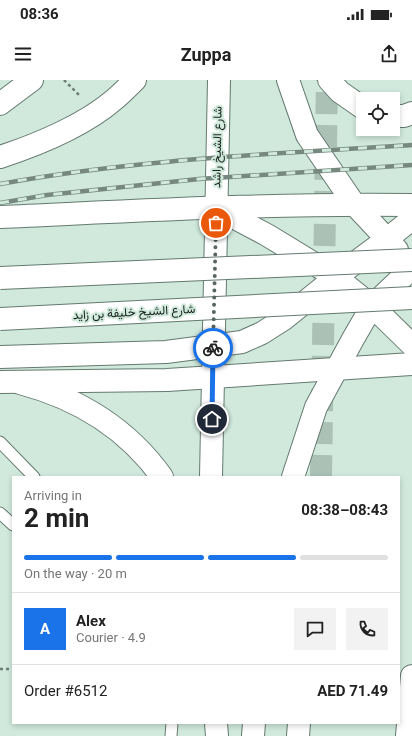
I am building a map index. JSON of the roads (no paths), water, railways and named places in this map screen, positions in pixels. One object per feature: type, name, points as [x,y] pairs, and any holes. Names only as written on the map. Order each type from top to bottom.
[{"type":"main road","points":[[0,104],[32,80]]},
{"type":"main road","points":[[0,157],[54,137],[96,113],[115,99],[135,80]]},
{"type":"main road","name":"شارع الشيخ راشد","points":[[211,476],[218,80]]},
{"type":"main road","points":[[288,80],[307,135],[354,204],[388,239],[412,269],[372,306],[316,407],[293,476]]},
{"type":"main road","points":[[329,80],[340,92],[356,103]]},
{"type":"main road","points":[[400,116],[412,113]]},
{"type":"main road","points":[[0,217],[216,208],[412,204]]},
{"type":"main road","points":[[216,208],[267,235],[336,277],[372,306],[412,345]]},
{"type":"main road","points":[[0,357],[136,354],[166,352],[242,342],[262,333],[284,319],[336,277],[388,239],[412,218]]},
{"type":"main road","points":[[0,278],[412,260]]},
{"type":"main road","name":"شارع الشيخ خليفة بن زايد","points":[[0,319],[412,298]]},
{"type":"main road","points":[[10,382],[148,380],[412,364]]},
{"type":"main road","points":[[10,382],[43,389],[88,409],[128,438],[152,463],[161,476]]},
{"type":"main road","points":[[407,736],[412,676]]},
{"type":"main road","points":[[216,724],[217,736]]},
{"type":"main road","points":[[253,736],[254,724]]},
{"type":"main road","points":[[298,736],[299,724]]},
{"type":"lane","points":[[0,442],[33,476]]},
{"type":"lane","points":[[0,513],[12,525]]},
{"type":"lane","points":[[171,736],[172,724]]},
{"type":"tunnel","points":[[321,476],[327,80]]},
{"type":"railway","points":[[0,184],[102,169],[205,158],[412,145]]},
{"type":"railway","points":[[0,203],[47,195],[199,179],[412,165]]}]
